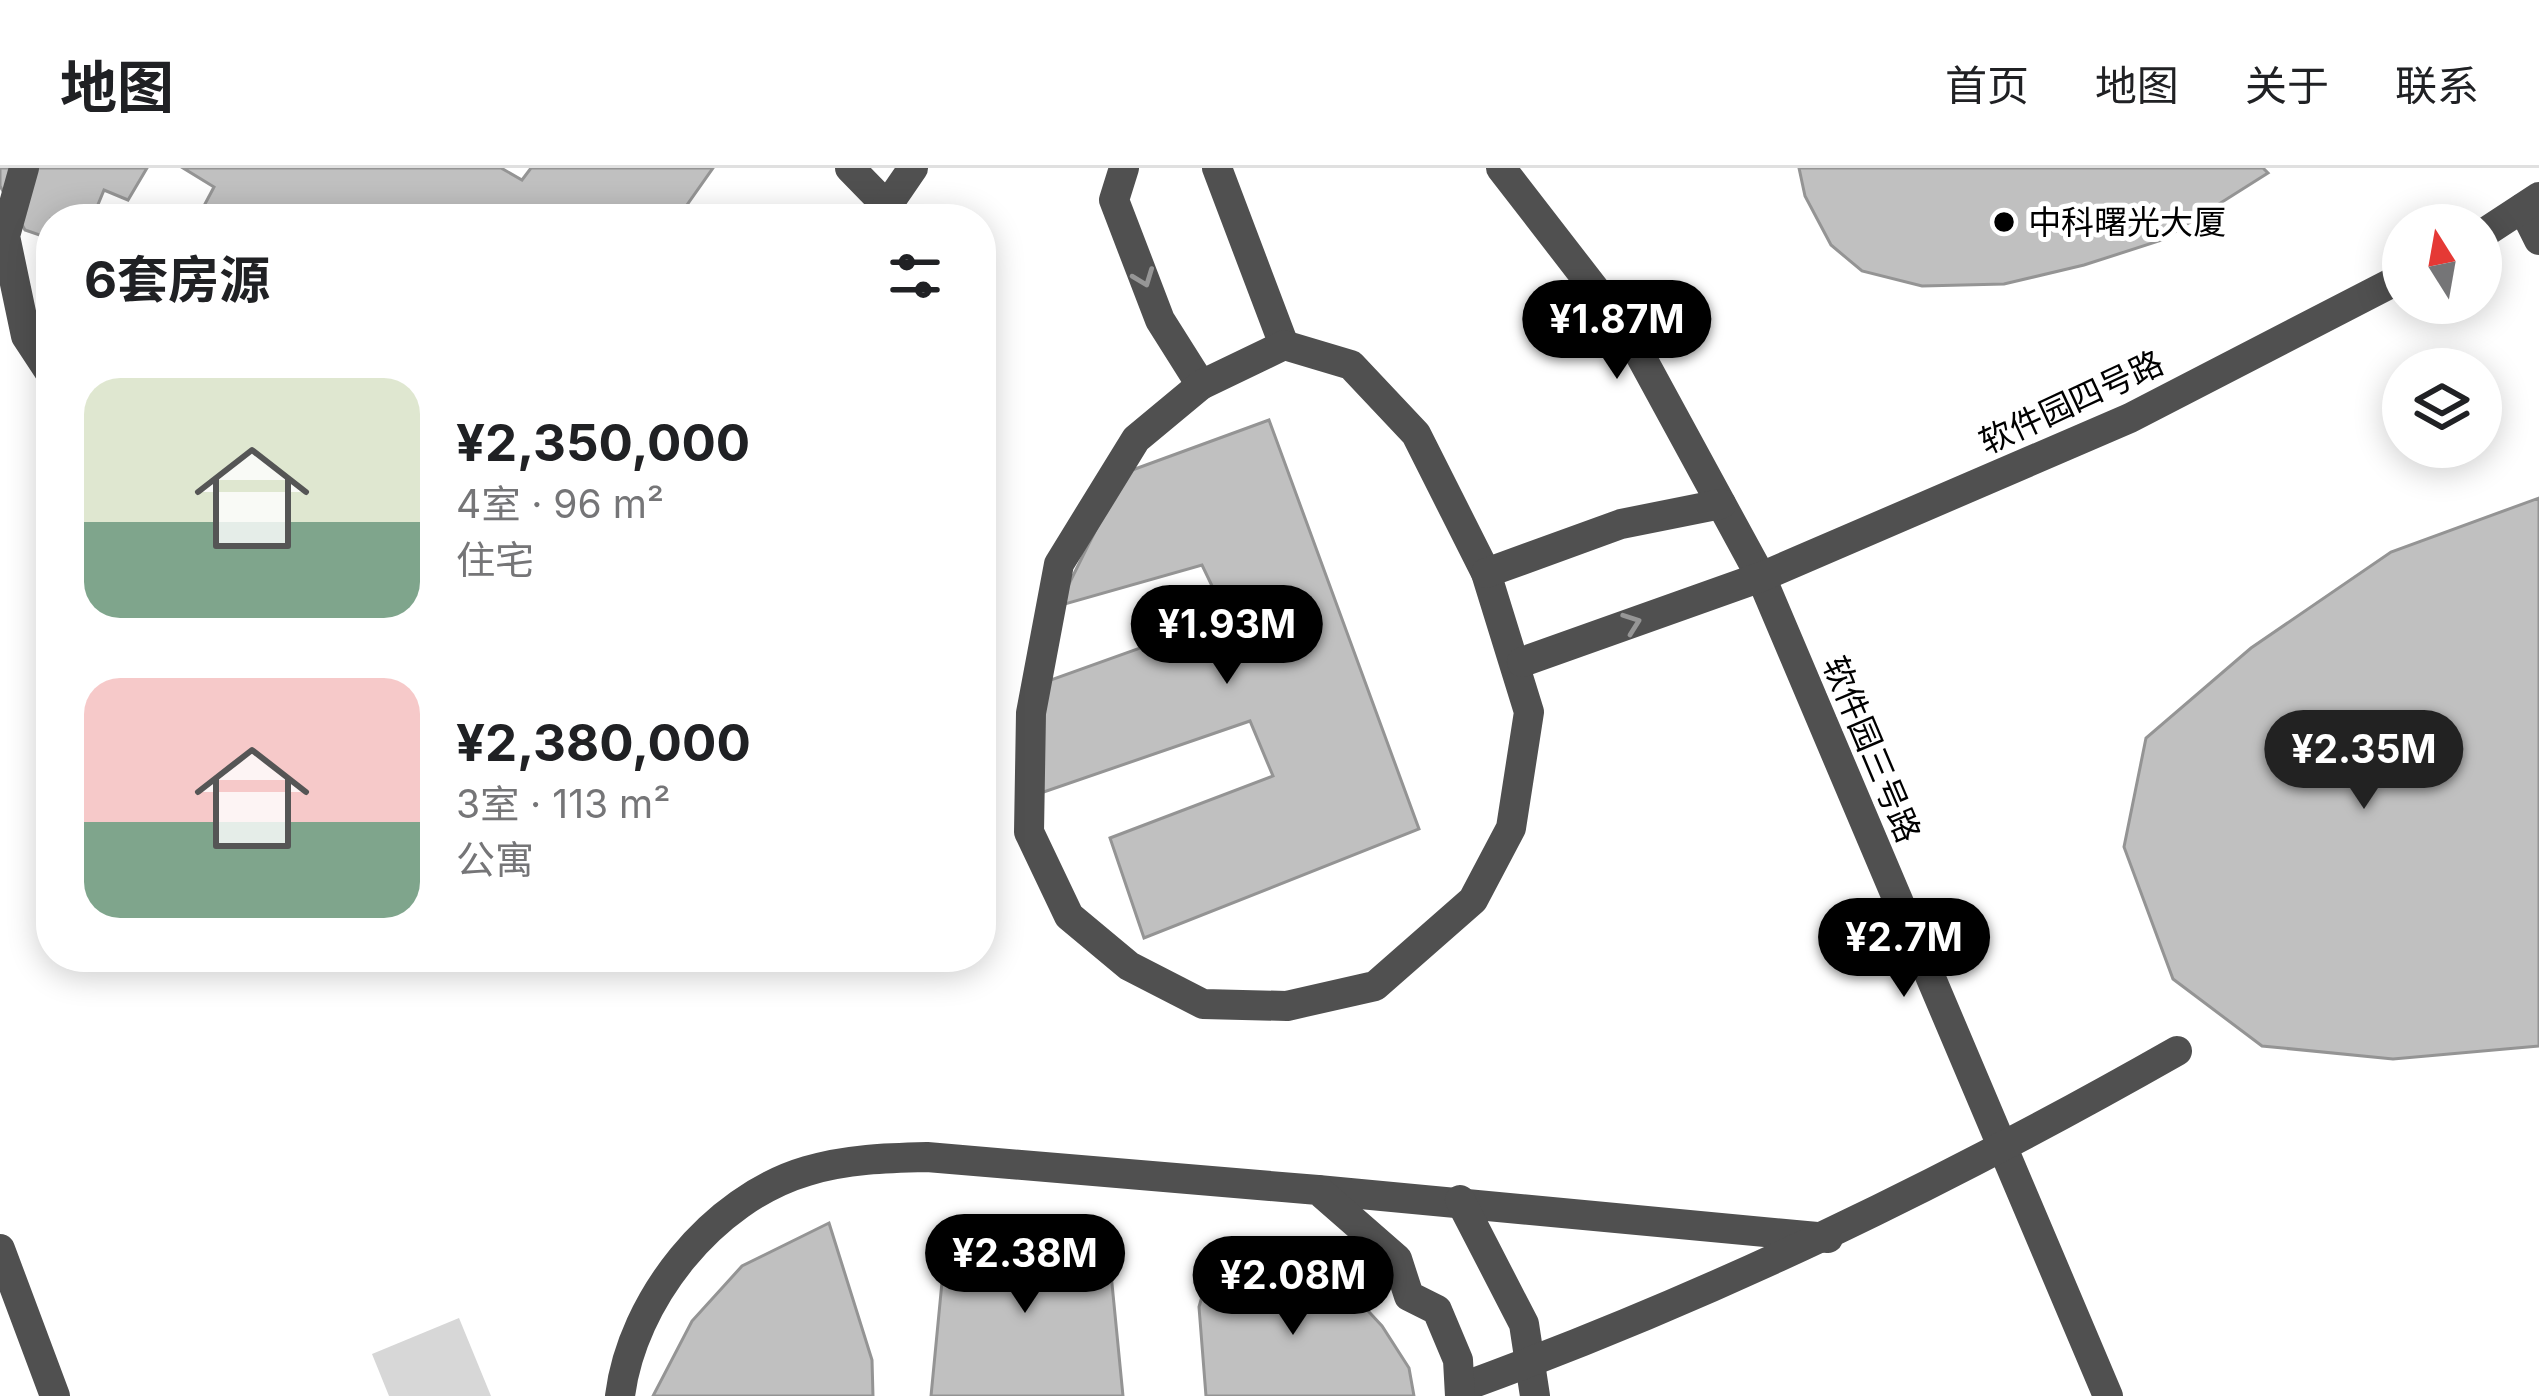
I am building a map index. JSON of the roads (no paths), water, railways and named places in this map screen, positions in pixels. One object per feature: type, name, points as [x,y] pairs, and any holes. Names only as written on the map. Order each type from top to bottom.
[{"type":"street","points":[[24,168],[4,236],[26,336],[36,351]]},
{"type":"street","points":[[850,168],[880,204]]},
{"type":"street","points":[[892,204],[914,168]]},
{"type":"street","points":[[1124,168],[1114,200],[1160,320],[1201,386]]},
{"type":"street","points":[[1217,168],[1284,345]]},
{"type":"street","name":"软件园三号路","points":[[1501,168],[1628,331],[1761,578],[2108,1396]]},
{"type":"street","points":[[2502,221],[2531,202],[2539,240]]},
{"type":"street","name":"软件园四号路","points":[[1522,662],[1761,578],[2130,418],[2382,288]]},
{"type":"street","points":[[1284,345],[1351,365],[1416,434],[1486,573],[1529,712],[1511,828],[1473,900],[1376,986],[1287,1006],[1203,1004],[1129,966],[1069,916],[1029,832],[1031,713],[1059,564],[1136,439],[1201,386],[1284,345]]},
{"type":"street","points":[[1486,573],[1621,524],[1721,504]]},
{"type":"street","points":[[1318,1190],[1397,1259],[1409,1295],[1437,1310],[1458,1360],[1460,1392],[1733,1282],[1828,1238],[2003,1150],[2177,1051]]},
{"type":"street","points":[[620,1396],[634,1337],[669,1274],[729,1215],[803,1172],[862,1160],[927,1157],[1460,1200],[1828,1238]]},
{"type":"street","points":[[1460,1200],[1508,1287],[1534,1361],[1535,1396]]},
{"type":"street","points":[[0,1249],[55,1396]]},
{"type":"place","name":"中科曙光大厦","points":[[2004,222]]}]
